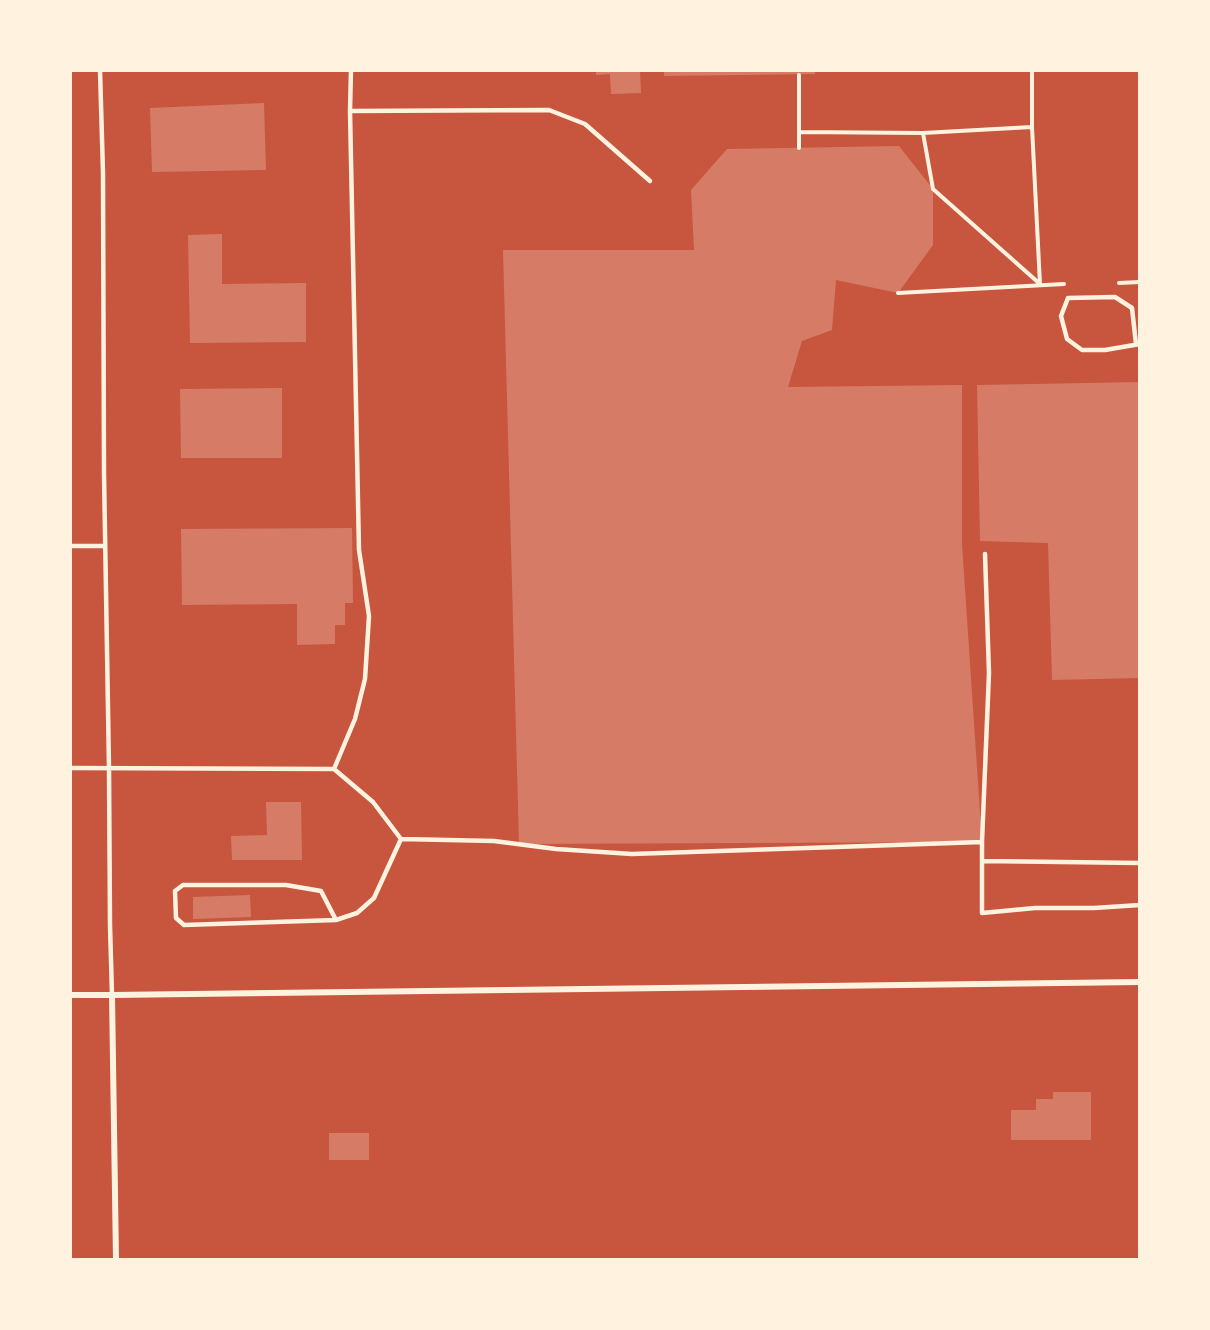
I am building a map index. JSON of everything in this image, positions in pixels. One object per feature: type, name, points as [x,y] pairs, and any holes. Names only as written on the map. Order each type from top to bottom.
[{"type":"street","points":[[70,995],[1140,982]]},
{"type":"street","points":[[112,995],[116,1260]]},
{"type":"lane","points":[[100,70],[112,995]]},
{"type":"lane","points":[[334,769],[355,719],[365,679],[369,616],[359,550],[351,70]]},
{"type":"lane","points":[[350,111],[549,110],[585,124],[650,181]]},
{"type":"lane","points":[[1114,297],[1123,302],[1132,308],[1138,344],[1105,350],[1082,350],[1067,339],[1061,316],[1068,298],[1114,297]]},
{"type":"lane","points":[[70,546],[105,546]]},
{"type":"lane","points":[[986,554],[989,673],[982,842],[982,913],[1035,908],[1140,905]]},
{"type":"lane","points":[[70,768],[334,769],[373,802],[401,839]]},
{"type":"lane","points":[[401,839],[494,841],[556,849],[632,854],[982,842]]},
{"type":"lane","points":[[336,920],[321,891],[286,885],[183,885],[175,891],[176,918],[184,925],[336,920],[357,913],[374,898],[401,839]]},
{"type":"lane","points":[[982,861],[1140,863]]},
{"type":"path","points":[[1032,70],[1032,127],[1040,284]]},
{"type":"path","points":[[799,75],[799,148]]},
{"type":"path","points":[[799,132],[923,133],[1032,127]]},
{"type":"path","points":[[923,133],[933,189],[1040,284]]},
{"type":"path","points":[[1118,283],[1140,282]]},
{"type":"path","points":[[898,293],[1073,284]]},
{"type":"building","points":[[596,70],[640,70],[641,93],[611,94],[610,74],[596,75]]},
{"type":"building","points":[[664,70],[815,70],[815,74],[664,76]]},
{"type":"building","points":[[264,103],[266,170],[152,172],[150,108]]},
{"type":"building","points":[[899,146],[933,189],[933,245],[898,293],[836,280],[832,330],[802,341],[788,387],[962,385],[962,544],[982,842],[519,844],[503,250],[694,250],[691,190],[727,149]]},
{"type":"building","points":[[222,234],[222,284],[306,283],[306,342],[190,343],[188,235]]},
{"type":"building","points":[[1140,382],[1140,678],[1052,680],[1048,543],[980,541],[977,385]]},
{"type":"building","points":[[282,388],[282,458],[181,458],[180,389]]},
{"type":"building","points":[[352,528],[353,603],[345,603],[345,625],[335,625],[335,644],[297,645],[297,604],[182,605],[181,529]]},
{"type":"building","points":[[266,802],[301,802],[302,860],[232,860],[231,836],[267,835]]},
{"type":"building","points":[[250,895],[251,917],[193,919],[193,897]]},
{"type":"building","points":[[1053,1092],[1091,1092],[1091,1140],[1011,1140],[1011,1110],[1036,1110],[1036,1099],[1053,1099]]},
{"type":"building","points":[[329,1133],[369,1133],[369,1160],[329,1160]]}]
